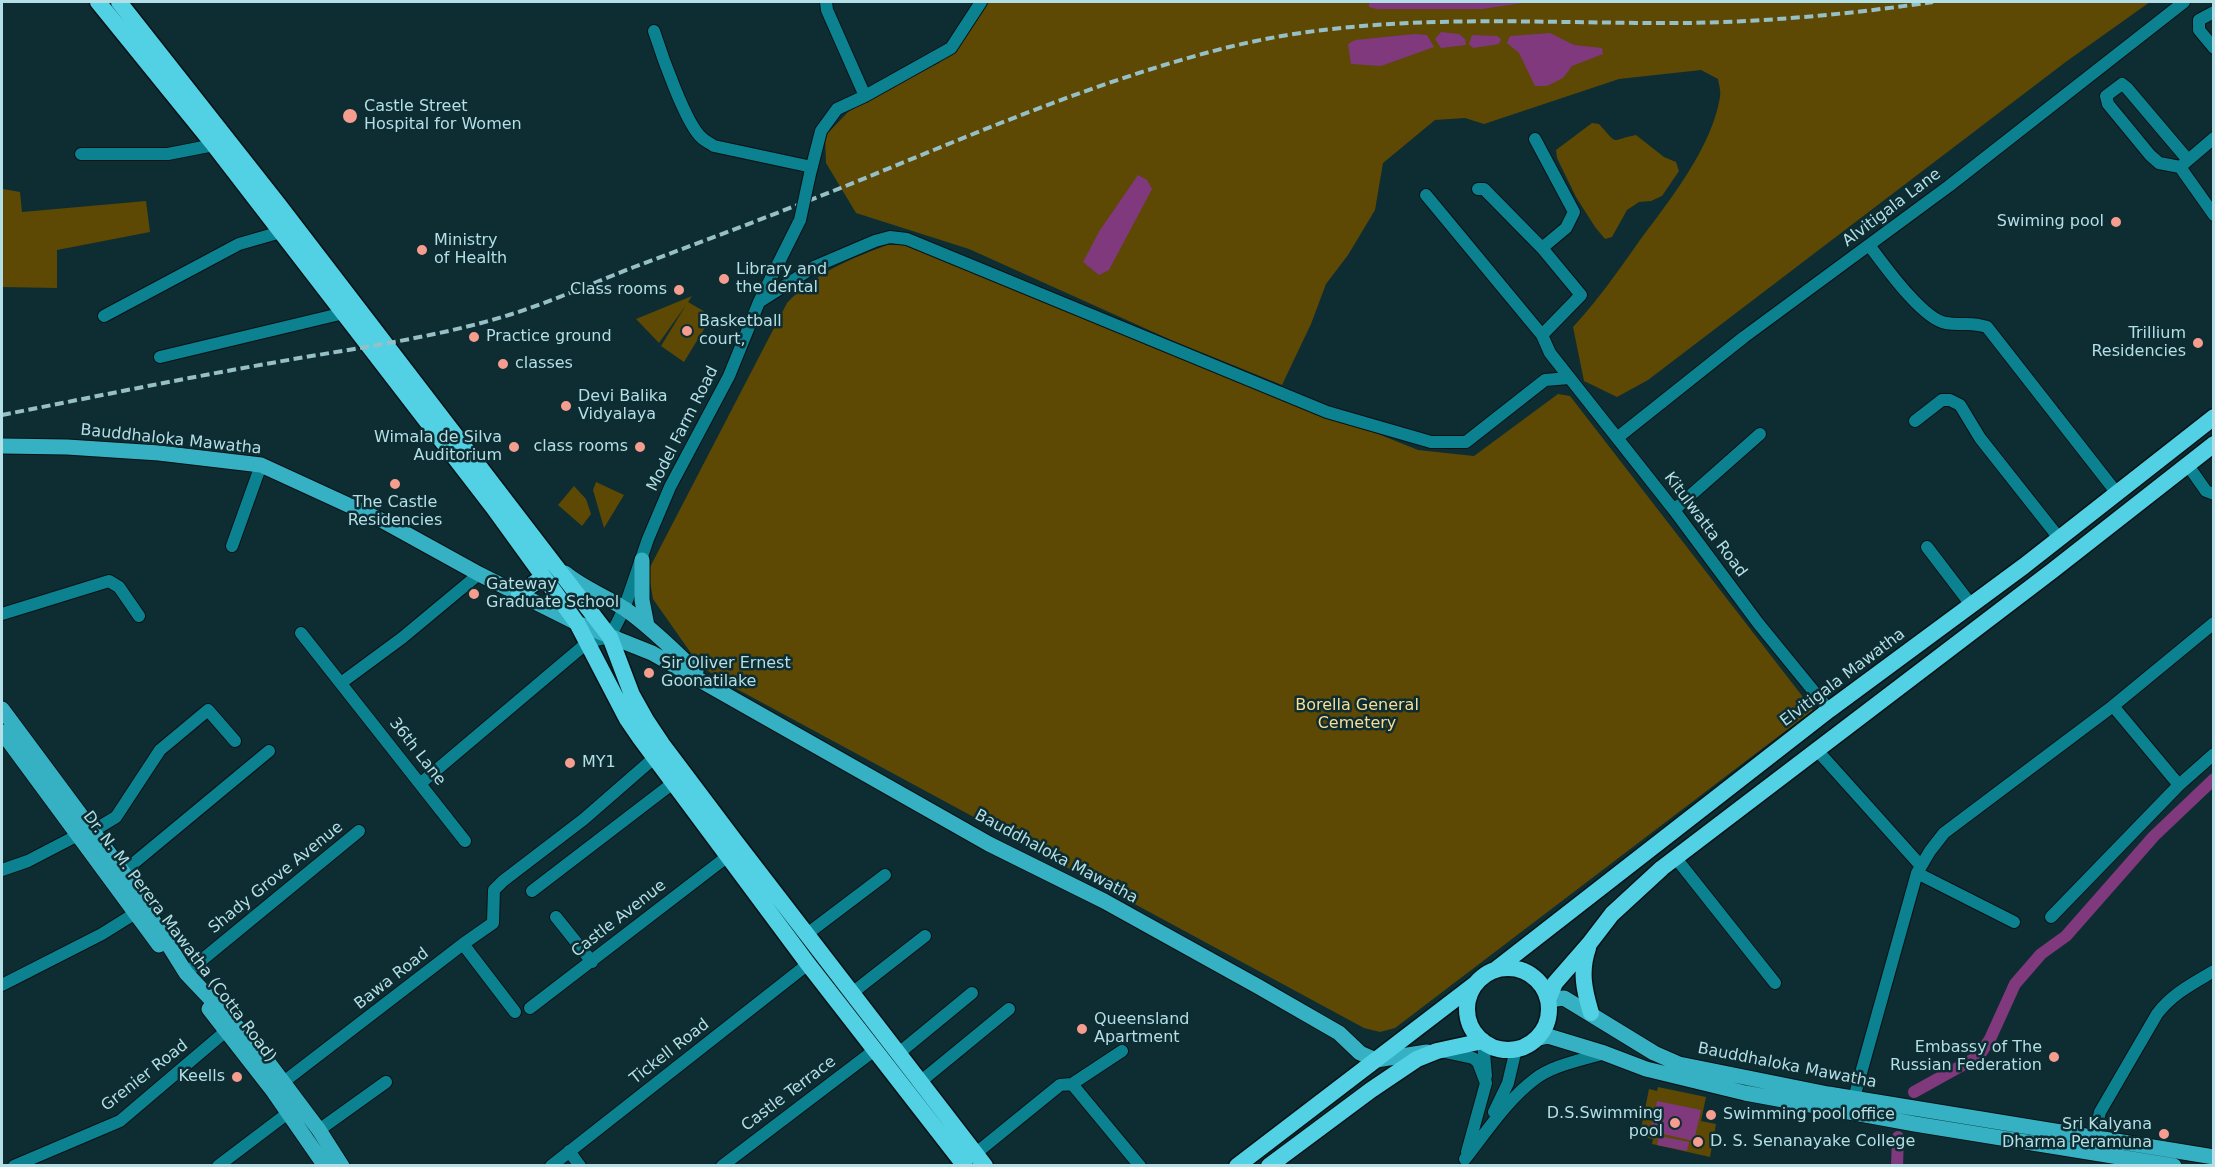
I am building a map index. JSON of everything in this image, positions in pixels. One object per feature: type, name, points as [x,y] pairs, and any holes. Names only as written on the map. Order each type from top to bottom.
[{"type":"highway","points":[[99,2],[214,145],[493,507],[577,623],[627,719],[808,964],[876,1048],[975,1162]]},
{"type":"highway","points":[[119,2],[610,637],[632,695],[646,720],[735,841],[899,1053],[975,1162]]},
{"type":"highway","name":"Elvitigala Mawatha","points":[[1495,970],[1829,710],[1972,606],[2214,417]]},
{"type":"highway","points":[[1475,984],[1469,995],[1467,1008],[1471,1026],[1483,1041],[1505,1050],[1516,1049],[1535,1040],[1546,1022],[1548,1000],[1555,983],[1589,944],[1611,914],[1675,857],[2052,571],[2212,445],[2198,429]]},
{"type":"highway","points":[[519,594],[543,577]]},
{"type":"highway","points":[[1589,944],[1583,962],[1583,987],[1591,1013]]},
{"type":"highway","points":[[1237,1166],[1484,975],[1495,970],[1509,968],[1522,970],[1534,978],[1548,1000]]},
{"type":"highway","points":[[1269,1166],[1371,1090],[1417,1059],[1437,1051],[1483,1041]]},
{"type":"main road","name":"Bauddhaloka Mawatha","points":[[2,446],[148,452],[261,465],[383,521],[479,574],[577,623],[652,653],[990,844],[1104,902],[1259,987],[1339,1033],[1360,1053],[1376,1060]]},
{"type":"main road","points":[[642,560],[642,600],[648,626]]},
{"type":"main road","name":"Bauddhaloka Mawatha","points":[[556,565],[587,589],[624,609],[648,626],[716,689]]},
{"type":"main road","name":"Dr. N. M. Perera Mawatha (Cotta Road)","points":[[2,709],[84,833],[134,914],[226,1031],[319,1130],[342,1166]]},
{"type":"main road","name":"Dr. N. M. Perera Mawatha (Cotta Road)","points":[[2,732],[84,833],[123,872],[186,973],[259,1050],[279,1086],[288,1113],[325,1166]]},
{"type":"main road","name":"Bauddhaloka Mawatha","points":[[1548,1000],[1564,998],[1654,1053],[1679,1064],[1854,1098],[2214,1156]]},
{"type":"main road","name":"Bauddhaloka Mawatha","points":[[1535,1040],[1548,1036],[1657,1072],[1745,1093],[2096,1159],[2174,1166]]},
{"type":"main road","points":[[1376,1060],[1437,1051]]},
{"type":"street","points":[[826,2],[827,10],[865,96]]},
{"type":"street","name":"Model Farm Road","points":[[610,637],[624,609],[648,539],[670,487],[729,376],[759,302],[800,219],[821,130],[837,109],[951,48],[981,2]]},
{"type":"street","name":"Alvitigala Lane","points":[[1617,438],[1744,338],[2053,106],[2184,2]]},
{"type":"street","points":[[2214,12],[2199,20],[2199,30],[2214,48]]},
{"type":"street","points":[[654,31],[692,126],[701,138],[714,146],[811,170]]},
{"type":"street","points":[[2214,138],[2184,163],[2159,162],[2150,155],[2108,104],[2106,96],[2118,85],[2122,84],[2127,88],[2160,125],[2184,163],[2214,215]]},
{"type":"street","points":[[1535,139],[1574,212],[1566,228],[1542,248]]},
{"type":"street","points":[[81,154],[168,154],[214,145]]},
{"type":"street","points":[[1478,189],[1484,189],[1542,248],[1581,295],[1542,335]]},
{"type":"street","name":"Kitulwatta Road","points":[[1426,195],[1542,335],[1550,353],[1569,378],[1674,510],[1758,623],[1829,710]]},
{"type":"street","points":[[104,316],[239,244],[281,232]]},
{"type":"street","points":[[759,302],[814,267],[890,237],[907,239],[1327,412],[1431,442],[1466,442],[1545,380],[1569,378]]},
{"type":"street","points":[[1869,246],[1898,283],[1932,318],[1945,323],[1974,323],[1987,327],[2116,492]]},
{"type":"street","points":[[160,357],[344,313]]},
{"type":"street","points":[[1915,421],[1942,400],[1950,400],[1960,405],[1980,438],[2059,538]]},
{"type":"street","points":[[1674,510],[1760,434]]},
{"type":"street","points":[[2187,464],[2206,491],[2214,494]]},
{"type":"street","points":[[232,546],[261,465]]},
{"type":"street","points":[[1927,547],[1972,606]]},
{"type":"street","points":[[341,683],[402,639],[479,574]]},
{"type":"street","points":[[2,614],[109,581],[119,587],[139,616]]},
{"type":"street","points":[[1854,1098],[1919,869],[1929,850],[1944,833],[2113,706],[2214,623]]},
{"type":"street","name":"36th Lane","points":[[301,633],[465,841]]},
{"type":"street","points":[[421,783],[588,642],[610,637]]},
{"type":"street","points":[[2113,706],[2179,785]]},
{"type":"street","points":[[2,870],[28,861],[116,817],[160,750],[208,710],[235,741]]},
{"type":"street","points":[[1816,749],[1919,869],[2014,922]]},
{"type":"street","points":[[123,872],[269,751]]},
{"type":"street","points":[[2051,917],[2179,785],[2214,754]]},
{"type":"street","name":"Bawa Road","points":[[279,1086],[493,922],[494,891],[503,881],[584,819],[654,758]]},
{"type":"street","points":[[532,891],[673,783]]},
{"type":"street","name":"Shady Grove Avenue","points":[[186,973],[360,831]]},
{"type":"street","name":"Castle Avenue","points":[[530,1008],[728,855]]},
{"type":"street","points":[[1675,857],[1775,984]]},
{"type":"street","points":[[807,934],[885,875]]},
{"type":"street","points":[[2,985],[102,934],[134,914]]},
{"type":"street","points":[[556,917],[592,962]]},
{"type":"street","points":[[852,993],[925,936]]},
{"type":"street","points":[[463,944],[515,1012]]},
{"type":"street","name":"Tickell Road","points":[[552,1166],[808,964]]},
{"type":"street","points":[[2094,1137],[2100,1112],[2157,1014],[2177,993],[2214,971]]},
{"type":"street","points":[[899,1053],[972,993]]},
{"type":"street","points":[[920,1082],[1009,1009]]},
{"type":"street","name":"Grenier Road","points":[[14,1166],[120,1121],[226,1031]]},
{"type":"street","points":[[1466,1163],[1486,1083],[1483,1041]]},
{"type":"street","name":"Castle Terrace","points":[[722,1166],[876,1048]]},
{"type":"street","points":[[1466,1163],[1506,1088],[1516,1049]]},
{"type":"street","points":[[975,1162],[1060,1085],[1068,1084],[1122,1051]]},
{"type":"street","points":[[1437,1051],[1473,1058],[1478,1062],[1486,1083]]},
{"type":"street","points":[[1466,1163],[1506,1106],[1536,1078],[1562,1066],[1604,1053]]},
{"type":"street","points":[[319,1130],[386,1082]]},
{"type":"street","points":[[1068,1084],[1140,1166]]},
{"type":"street","points":[[218,1166],[288,1113]]},
{"type":"street","points":[[569,1151],[580,1166]]},
{"type":"green space","points":[[980,2],[2150,2],[2067,61],[1648,380],[1617,397],[1584,381],[1573,327],[1608,285],[1664,208],[1699,154],[1715,116],[1720,95],[1718,79],[1701,70],[1619,79],[1484,124],[1465,118],[1435,120],[1383,163],[1375,210],[1348,255],[1326,284],[1311,324],[1282,385],[1171,340],[969,249],[856,213],[826,163],[825,136],[848,112],[876,93],[939,63]]},
{"type":"green space","points":[[1592,123],[1599,124],[1615,140],[1636,135],[1664,157],[1676,162],[1679,171],[1662,196],[1651,201],[1639,202],[1627,210],[1612,237],[1605,239],[1576,197],[1557,158],[1556,150]]},
{"type":"green space","points":[[3,189],[20,192],[22,212],[146,201],[150,232],[57,250],[57,288],[2,287]]},
{"type":"green space","name":"Borella General Cemetery","points":[[887,245],[908,245],[1418,450],[1474,456],[1558,394],[1570,396],[1813,710],[1395,1028],[1380,1032],[1364,1028],[735,688],[700,666],[653,599],[648,571],[787,303],[821,275]]},
{"type":"green space","points":[[692,296],[688,302],[712,316],[684,362],[661,346],[686,305],[659,343],[636,319]]},
{"type":"green space","points":[[596,482],[624,495],[604,528],[593,490]]},
{"type":"green space","points":[[574,486],[586,499],[591,514],[582,526],[558,505]]},
{"type":"green space","name":"D.S.Swimming pool","points":[[1658,1087],[1706,1097],[1701,1121],[1716,1124],[1710,1157],[1652,1144],[1653,1139],[1643,1137],[1644,1130],[1641,1129],[1649,1089],[1657,1091]]},
{"type":"shaded area","points":[[1369,2],[1529,2],[1482,9],[1377,9],[1369,7]]},
{"type":"shaded area","points":[[1441,32],[1459,34],[1465,39],[1466,45],[1441,48],[1435,39]]},
{"type":"shaded area","points":[[1550,33],[1574,45],[1602,48],[1603,54],[1572,66],[1563,78],[1547,86],[1535,86],[1519,53],[1507,43],[1510,36]]},
{"type":"shaded area","points":[[1414,34],[1427,35],[1434,47],[1381,66],[1351,64],[1348,44],[1355,40]]},
{"type":"shaded area","points":[[1472,35],[1497,36],[1501,39],[1499,44],[1473,48],[1469,44]]},
{"type":"shaded area","points":[[1138,175],[1147,180],[1152,189],[1109,270],[1099,275],[1083,262],[1100,230]]},
{"type":"shaded area","points":[[1657,1101],[1701,1110],[1694,1141],[1650,1131]]},
{"type":"shaded area","points":[[1659,1136],[1689,1142],[1687,1151],[1657,1145]]},
{"type":"waterway","points":[[1914,1092],[1979,1056],[1990,1039],[2015,984],[2041,954],[2066,936],[2154,836],[2214,779]]},
{"type":"waterway","points":[[1897,1166],[1898,1137]]},
{"type":"railway","points":[[2,415],[208,374],[395,342],[454,330],[512,314],[802,203],[1039,108],[1131,75],[1225,48],[1282,36],[1339,28],[1396,24],[1511,21],[1626,23],[1746,21],[1808,17],[1933,2]]},
{"type":"place","name":"Castle Street Hospital for Women","points":[[350,116]]},
{"type":"place","name":"Swiming pool","points":[[2116,222]]},
{"type":"place","name":"Ministry of Health","points":[[422,250]]},
{"type":"place","name":"Library and the dental","points":[[724,279]]},
{"type":"place","name":"Class rooms","points":[[679,290]]},
{"type":"place","name":"Basketball court,","points":[[687,331]]},
{"type":"place","name":"Practice ground","points":[[474,337]]},
{"type":"place","name":"Trillium Residencies","points":[[2198,343]]},
{"type":"place","name":"classes","points":[[503,364]]},
{"type":"place","name":"Devi Balika Vidyalaya","points":[[566,406]]},
{"type":"place","name":"Wimala de Silva Auditorium","points":[[514,447]]},
{"type":"place","name":"class rooms","points":[[640,447]]},
{"type":"place","name":"The Castle Residencies","points":[[395,484]]},
{"type":"place","name":"Gateway Graduate School","points":[[474,594]]},
{"type":"place","name":"Sir Oliver Ernest Goonatilake","points":[[649,673]]},
{"type":"place","name":"MY1","points":[[570,763]]},
{"type":"place","name":"Queensland Apartment","points":[[1082,1029]]},
{"type":"place","name":"Embassy of The Russian Federation","points":[[2054,1057]]},
{"type":"place","name":"Keells","points":[[237,1077]]},
{"type":"place","name":"Swimming pool office","points":[[1711,1115]]},
{"type":"place","name":"D.S.Swimming pool","points":[[1675,1123]]},
{"type":"place","name":"Sri Kalyana Dharma Peramuna","points":[[2164,1134]]},
{"type":"place","name":"D. S. Senanayake College","points":[[1698,1142]]}]
